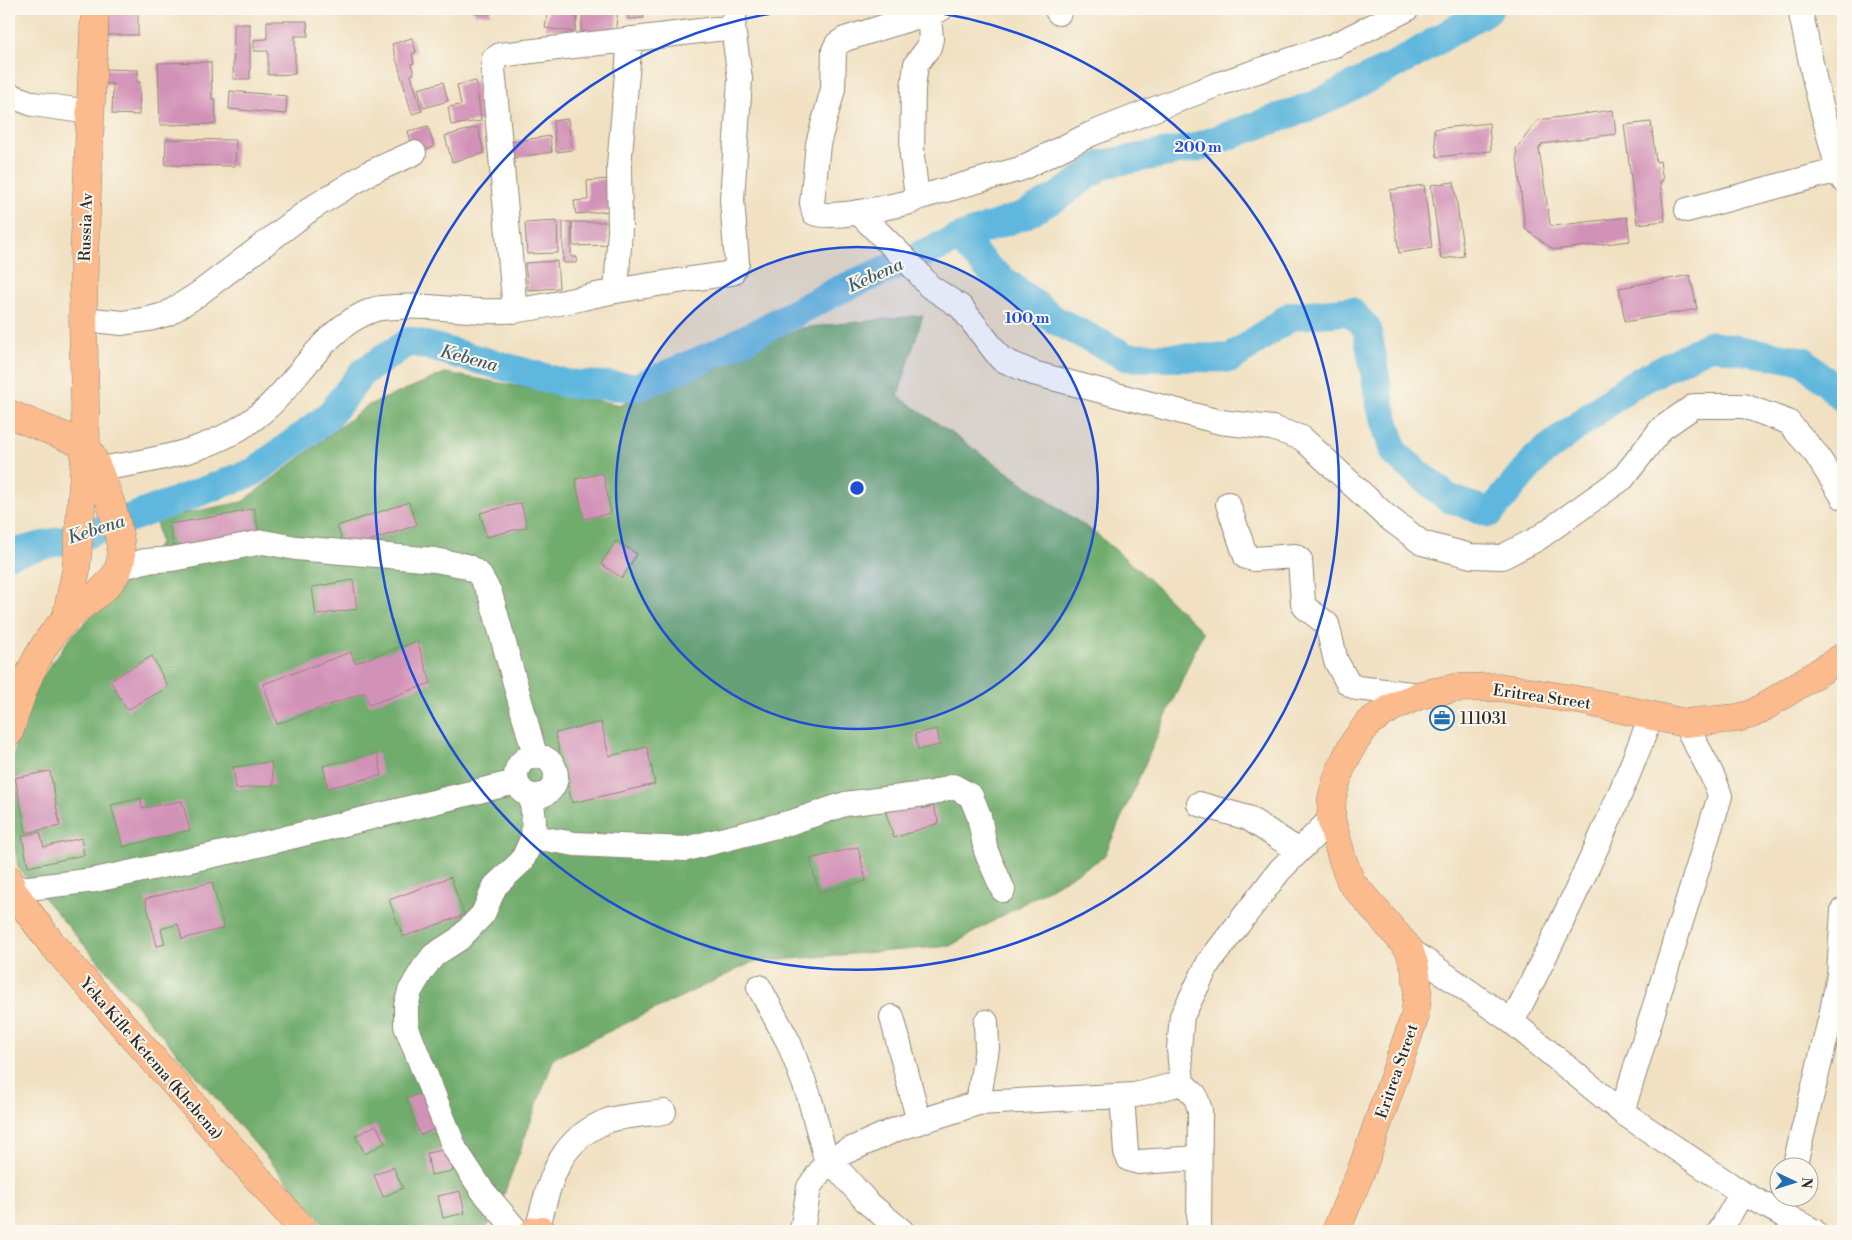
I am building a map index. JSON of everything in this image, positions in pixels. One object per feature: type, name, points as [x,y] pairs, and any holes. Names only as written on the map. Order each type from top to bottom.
[{"type":"main road","name":"Russia Av","points":[[95,9],[84,260],[83,319],[86,445],[96,482],[121,546],[120,563]]},
{"type":"main road","points":[[9,414],[86,445]]},
{"type":"main road","name":"Russia Av","points":[[66,618],[96,482]]},
{"type":"main road","points":[[9,733],[18,700],[45,646],[66,618],[110,582],[120,563]]},
{"type":"main road","name":"Eritrea Street","points":[[1336,1231],[1363,1166],[1415,1016],[1418,989],[1415,966],[1409,949],[1351,882],[1331,819],[1332,797],[1340,770],[1352,744],[1369,722],[1393,707],[1420,695],[1455,688],[1499,687],[1589,702],[1685,723],[1737,718],[1752,714],[1843,657]]},
{"type":"main road","name":"Yeka Kifle Ketema (Khebena)","points":[[10,886],[52,944],[304,1231]]},
{"type":"street","points":[[917,198],[912,156],[912,88],[916,64],[929,47],[935,11],[900,15],[836,44],[834,50],[833,89],[818,144],[812,203],[814,213],[822,216],[858,212],[910,202],[917,198],[1020,169],[1091,134],[1216,85],[1335,45],[1407,9]]},
{"type":"street","points":[[1687,210],[1841,173],[1815,82],[1800,9]]},
{"type":"street","points":[[96,482],[151,461],[191,451],[235,431],[266,409],[296,378],[321,346],[348,320],[375,309],[412,306],[515,311],[616,291],[732,273],[737,262],[732,200],[740,79],[734,18],[630,39],[500,55],[494,59],[493,68],[515,311]]},
{"type":"street","points":[[616,291],[620,230],[619,166],[630,39]]},
{"type":"street","points":[[9,95],[33,104],[90,112]]},
{"type":"street","points":[[83,319],[122,323],[167,314],[197,295],[312,208],[369,173],[414,152]]},
{"type":"street","points":[[858,212],[878,230],[929,286],[961,307],[1001,359],[1033,373],[1220,422],[1272,428],[1302,438],[1385,514],[1422,543],[1471,556],[1502,558],[1537,540],[1623,478],[1662,429],[1694,406],[1744,406],[1788,422],[1816,454],[1843,497]]},
{"type":"street","points":[[1228,504],[1246,557],[1254,559],[1295,556],[1300,560],[1303,602],[1306,608],[1327,624],[1336,661],[1348,683],[1357,688],[1420,695]]},
{"type":"street","points":[[120,563],[172,559],[263,542],[296,548],[435,560],[467,566],[479,574],[490,593],[535,755]]},
{"type":"street","points":[[1512,1022],[1590,865],[1628,778],[1651,716]]},
{"type":"street","points":[[1622,1112],[1720,796],[1715,780],[1685,723]]},
{"type":"street","points":[[10,886],[95,880],[524,789],[545,795],[555,784],[556,770],[549,759],[535,755],[519,763],[524,789],[534,820],[533,837],[522,861],[495,886],[483,914],[459,939],[434,955],[423,969],[410,991],[406,1006],[406,1026],[456,1149],[482,1190],[533,1231],[554,1170],[566,1149],[587,1132],[608,1120],[664,1112]]},
{"type":"street","points":[[890,800],[907,782]]},
{"type":"street","points":[[533,837],[575,844],[686,849],[792,822],[844,804],[890,800],[933,793],[953,786],[971,796],[979,816],[986,851],[1003,890]]},
{"type":"street","points":[[1199,804],[1248,818],[1299,851]]},
{"type":"street","points":[[1200,1231],[1200,1110],[1195,1095],[1182,1083],[1179,1049],[1182,1016],[1209,962],[1280,870],[1331,819]]},
{"type":"street","points":[[1796,1158],[1841,976],[1843,910]]},
{"type":"street","points":[[1409,949],[1512,1022],[1622,1112],[1742,1194],[1770,1202]]},
{"type":"street","points":[[759,987],[789,1043],[810,1096],[828,1161],[868,1203],[902,1231]]},
{"type":"street","points":[[892,1017],[919,1122]]},
{"type":"street","points":[[978,1103],[986,1048],[986,1022]]},
{"type":"street","points":[[802,1231],[809,1187],[828,1161],[897,1129],[978,1103],[1135,1095],[1182,1083]]},
{"type":"street","points":[[1122,1096],[1126,1152],[1129,1159],[1139,1162],[1199,1158]]},
{"type":"street","points":[[1720,1231],[1742,1194]]},
{"type":"street","points":[[1786,1208],[1814,1231]]},
{"type":"green space","points":[[923,315],[898,396],[1099,536],[1141,572],[1203,632],[1104,857],[950,946],[753,962],[554,1058],[496,1216],[484,1231],[330,1231],[18,868],[9,814],[9,795],[15,744],[34,689],[69,639],[160,544],[156,519],[242,502],[367,406],[445,373],[621,405],[801,328]]},
{"type":"building","points":[[108,9],[138,9],[138,35],[108,35]]},
{"type":"building","points":[[475,9],[490,9],[491,14],[475,14]]},
{"type":"building","points":[[548,9],[578,9],[575,32],[545,28]]},
{"type":"building","points":[[583,9],[618,9],[615,35],[581,32]]},
{"type":"building","points":[[627,9],[643,9],[644,18],[628,19]]},
{"type":"building","points":[[267,21],[307,21],[308,36],[295,36],[295,74],[268,75],[268,51],[254,51],[254,40],[267,39]]},
{"type":"building","points":[[234,24],[250,24],[250,79],[233,79]]},
{"type":"building","points":[[412,38],[416,52],[412,54],[414,63],[411,64],[414,74],[411,75],[422,111],[412,114],[392,44]]},
{"type":"building","points":[[211,62],[212,99],[215,99],[216,124],[160,125],[158,63]]},
{"type":"building","points":[[104,69],[138,70],[137,82],[140,82],[139,115],[112,114],[113,84],[103,84]]},
{"type":"building","points":[[476,81],[481,121],[451,125],[448,107],[461,105],[457,85]]},
{"type":"building","points":[[443,82],[448,101],[424,108],[418,89]]},
{"type":"building","points":[[230,91],[287,96],[286,114],[229,109]]},
{"type":"building","points":[[1613,110],[1616,134],[1542,144],[1539,149],[1550,224],[1553,226],[1627,217],[1630,241],[1554,250],[1525,229],[1516,149],[1538,120]]},
{"type":"building","points":[[568,119],[572,150],[556,152],[553,121]]},
{"type":"building","points":[[1651,122],[1656,162],[1660,161],[1663,181],[1660,181],[1665,221],[1637,224],[1624,125]]},
{"type":"building","points":[[1489,123],[1491,151],[1437,157],[1434,129]]},
{"type":"building","points":[[428,126],[434,147],[414,153],[408,131]]},
{"type":"building","points":[[478,127],[484,153],[452,162],[445,136]]},
{"type":"building","points":[[550,136],[552,152],[506,159],[503,143]]},
{"type":"building","points":[[166,139],[236,140],[235,166],[165,165]]},
{"type":"building","points":[[608,179],[611,211],[576,214],[574,201],[588,200],[587,181]]},
{"type":"building","points":[[1454,182],[1464,256],[1441,259],[1431,185]]},
{"type":"building","points":[[1424,185],[1432,248],[1399,253],[1390,190]]},
{"type":"building","points":[[557,221],[558,253],[527,254],[525,223]]},
{"type":"building","points":[[563,222],[571,222],[571,257],[577,257],[576,263],[563,263]]},
{"type":"building","points":[[572,222],[608,222],[608,245],[573,246]]},
{"type":"building","points":[[557,261],[559,288],[528,290],[525,263]]},
{"type":"building","points":[[1690,275],[1697,309],[1625,322],[1619,288]]},
{"type":"building","points":[[603,473],[611,513],[584,519],[575,479]]},
{"type":"building","points":[[409,502],[417,525],[345,549],[337,526]]},
{"type":"building","points":[[521,503],[527,527],[486,537],[480,513]]},
{"type":"building","points":[[254,508],[259,533],[174,549],[169,524],[231,514]]},
{"type":"building","points":[[616,541],[637,554],[622,578],[601,564]]},
{"type":"building","points":[[353,580],[357,609],[316,615],[312,587]]},
{"type":"building","points":[[417,641],[431,683],[369,705],[365,692],[277,724],[263,684],[351,652],[355,663]]},
{"type":"building","points":[[152,656],[168,687],[127,710],[110,680]]},
{"type":"building","points":[[601,722],[609,756],[647,747],[655,784],[572,803],[555,733]]},
{"type":"building","points":[[937,729],[940,745],[918,750],[915,734]]},
{"type":"building","points":[[377,753],[382,775],[328,788],[323,766]]},
{"type":"building","points":[[271,762],[274,785],[236,789],[233,767]]},
{"type":"building","points":[[50,771],[60,826],[26,833],[15,778]]},
{"type":"building","points":[[141,798],[142,808],[182,801],[190,830],[123,847],[111,805]]},
{"type":"building","points":[[921,803],[923,809],[933,806],[939,823],[894,838],[885,810],[901,805],[902,809]]},
{"type":"building","points":[[40,832],[44,847],[81,838],[84,855],[28,867],[22,836]]},
{"type":"building","points":[[858,847],[866,881],[819,893],[810,859]]},
{"type":"building","points":[[451,877],[464,915],[403,937],[389,900]]},
{"type":"building","points":[[212,882],[224,928],[182,939],[178,924],[161,929],[165,944],[157,946],[145,899]]},
{"type":"building","points":[[425,1091],[440,1127],[420,1135],[406,1099]]},
{"type":"building","points":[[376,1125],[385,1143],[365,1154],[355,1136]]},
{"type":"building","points":[[448,1149],[453,1171],[431,1175],[427,1153]]},
{"type":"building","points":[[393,1167],[403,1188],[383,1197],[374,1175]]},
{"type":"building","points":[[460,1191],[465,1213],[443,1218],[438,1196]]},
{"type":"waterway","name":"Kebena","points":[[9,554],[84,535],[254,472],[328,417],[363,372],[410,341],[568,384],[638,387],[724,350],[837,291],[959,238],[1024,215],[1057,197],[1104,164],[1194,148],[1317,104],[1408,58],[1489,9]]},
{"type":"waterway","points":[[959,238],[990,270],[1055,320],[1127,357],[1231,358],[1291,316],[1350,311],[1367,328],[1380,404],[1394,453],[1448,498],[1490,513],[1537,457],[1630,386],[1710,345],[1804,361],[1843,398]]},
{"type":"place","name":"111031","points":[[1442,718]]}]
